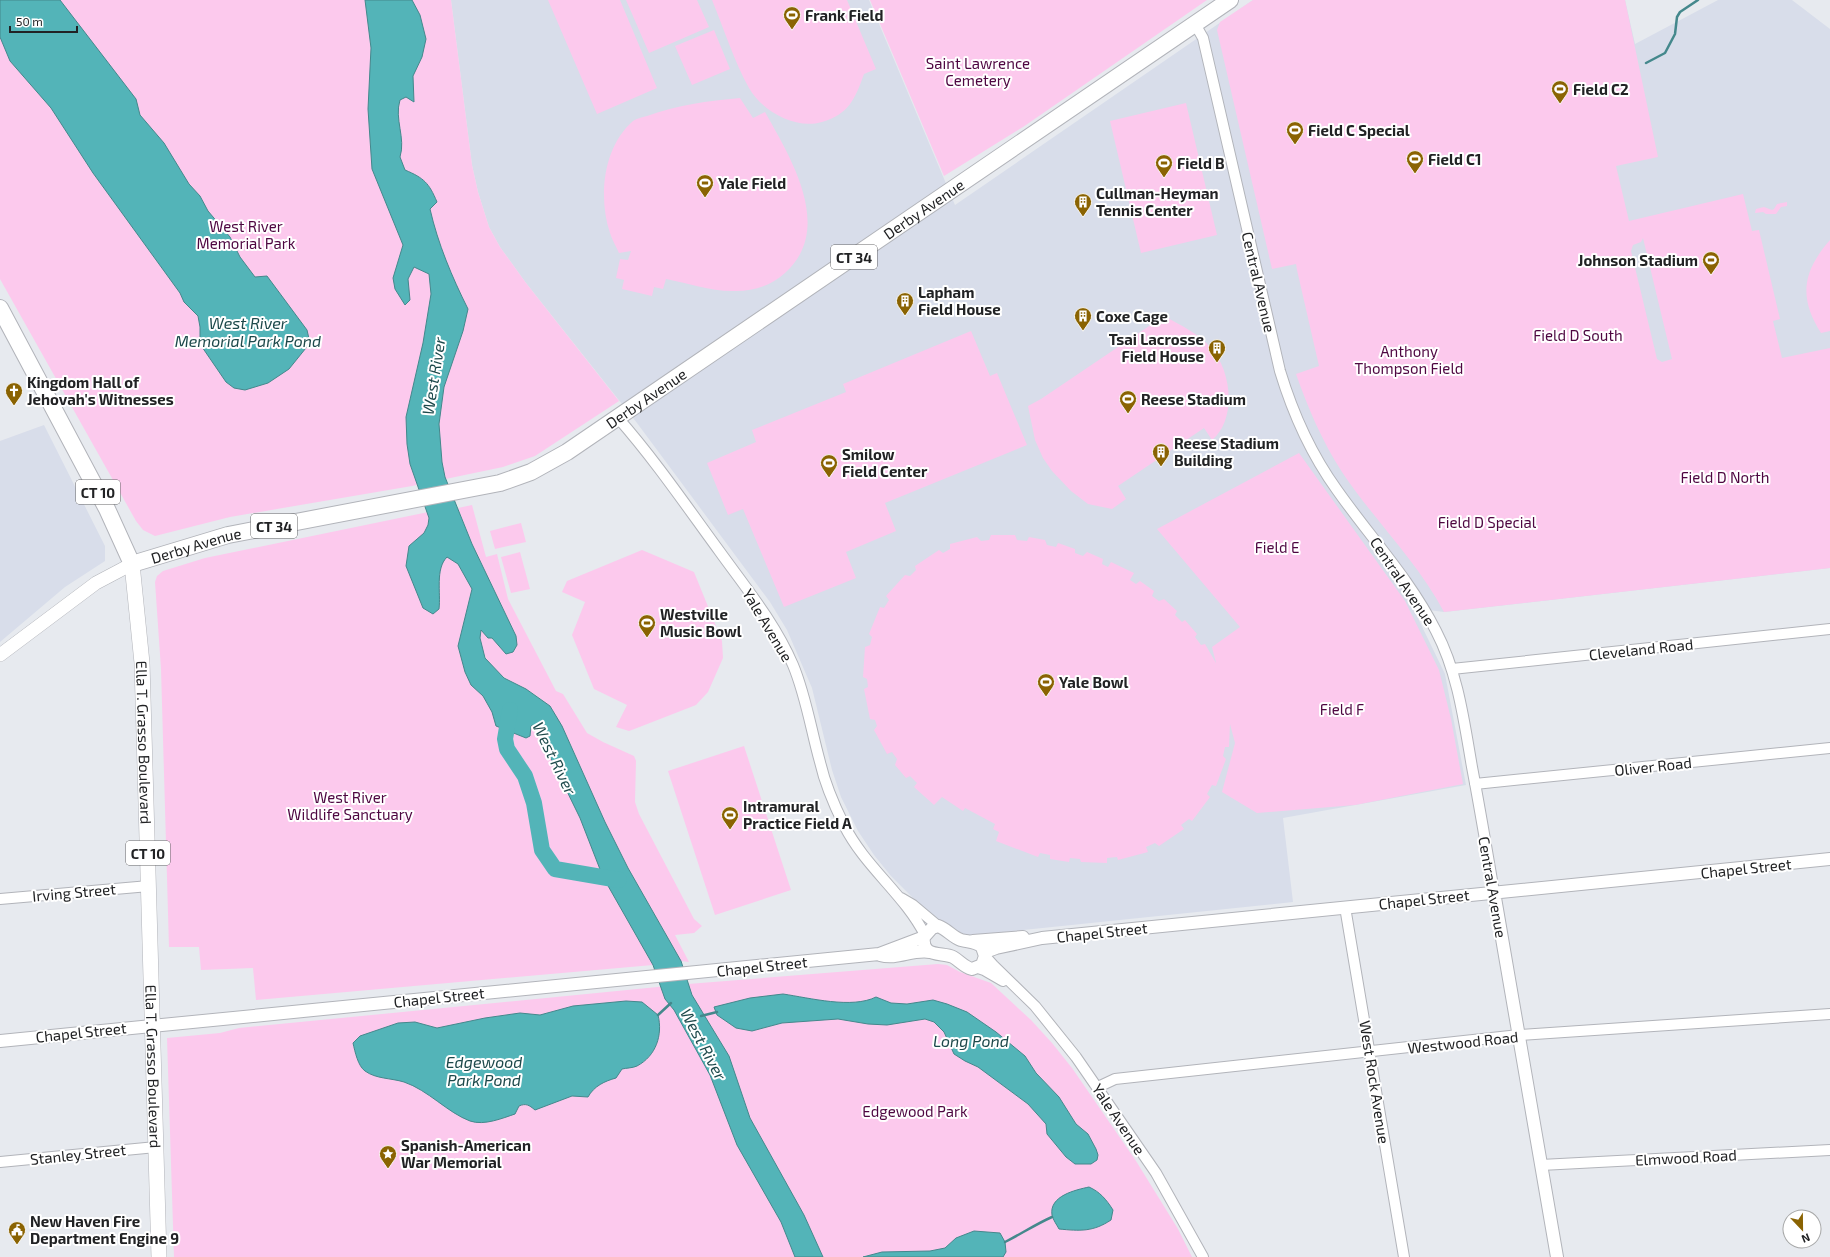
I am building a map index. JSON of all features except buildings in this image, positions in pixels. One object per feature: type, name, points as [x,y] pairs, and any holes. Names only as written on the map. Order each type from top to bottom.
[{"type":"highway","name":"Derby Avenue","points":[[132,564],[228,535],[500,483],[531,472],[567,452],[618,418],[1230,0]]},
{"type":"highway","name":"Ella T. Grasso Boulevard","points":[[0,308],[103,502],[123,541],[132,564]]},
{"type":"main road","name":"Derby Avenue","points":[[0,655],[96,583],[132,564]]},
{"type":"main road","name":"Ella T. Grasso Boulevard","points":[[132,564],[142,663],[159,1257]]},
{"type":"street","name":"Central Avenue","points":[[1195,24],[1203,38],[1280,371],[1288,398],[1305,438],[1337,491],[1403,576],[1424,608],[1444,647],[1452,669],[1459,693],[1557,1257]]},
{"type":"street","name":"Yale Avenue","points":[[618,418],[751,594],[775,629],[793,665],[803,693],[820,763],[836,809],[854,844],[897,896],[925,936]]},
{"type":"street","name":"Cleveland Road","points":[[1452,669],[1830,629]]},
{"type":"street","name":"Oliver Road","points":[[1475,784],[1830,748]]},
{"type":"street","name":"Chapel Street","points":[[985,954],[996,948],[1042,938],[1494,892],[1830,860]]},
{"type":"street","name":"Irving Street","points":[[0,899],[148,886]]},
{"type":"street","name":"Yale Avenue","points":[[897,896],[914,905],[938,926]]},
{"type":"street","name":"West Rock Avenue","points":[[1345,907],[1404,1257]]},
{"type":"street","name":"Chapel Street","points":[[0,1040],[879,954],[925,936],[932,928],[938,926]]},
{"type":"street","points":[[938,926],[960,940],[973,941],[982,947],[985,954],[984,961],[978,968]]},
{"type":"street","points":[[925,936],[924,946],[930,952]]},
{"type":"street","name":"Chapel Street","points":[[973,941],[1016,936],[1042,938]]},
{"type":"street","name":"Chapel Street","points":[[879,954],[891,958],[921,951],[930,952],[954,958],[966,968],[978,968]]},
{"type":"street","name":"Yale Avenue","points":[[985,954],[992,965],[1035,1006],[1068,1046],[1098,1087],[1160,1180],[1203,1257]]},
{"type":"street","name":"Yale Avenue","points":[[978,968],[1020,991]]},
{"type":"street","name":"Westwood Road","points":[[1098,1087],[1115,1079],[1519,1035],[1830,1014]]},
{"type":"street","name":"Stanley Street","points":[[0,1162],[156,1147]]},
{"type":"street","name":"Elmwood Road","points":[[1541,1165],[1830,1150]]},
{"type":"shaded area","points":[[451,0],[869,0],[955,205],[1253,0],[1625,0],[1635,44],[1718,0],[1792,0],[1830,29],[1830,568],[1444,612],[1413,608],[1445,674],[1466,785],[1283,818],[1293,902],[965,936],[942,922],[913,898],[891,876],[874,855],[858,831],[841,797],[832,770],[812,688],[787,630],[770,602],[637,423],[526,283],[500,247],[489,227],[478,192],[472,165]]},
{"type":"shaded area","points":[[44,425],[105,546],[105,561],[65,587],[0,642],[0,441]]},
{"type":"green space","name":"West River Memorial Park","points":[[0,0],[451,0],[472,165],[478,192],[489,227],[500,247],[526,283],[619,401],[535,456],[503,467],[412,486],[230,517],[155,536],[143,530],[136,521],[0,279]]},
{"type":"green space","points":[[548,0],[620,0],[657,88],[597,114]]},
{"type":"green space","points":[[626,0],[697,0],[709,27],[649,53]]},
{"type":"green space","points":[[712,0],[847,0],[876,69],[864,74],[850,104],[839,115],[831,119],[812,124],[790,121],[780,117],[762,104],[749,88],[734,56]]},
{"type":"green space","name":"Saint Lawrence Cemetery","points":[[870,0],[1207,0],[1023,127],[944,176]]},
{"type":"green space","points":[[1253,0],[1625,0],[1658,157],[1616,166],[1629,221],[1743,194],[1752,231],[1759,230],[1780,319],[1773,321],[1782,358],[1830,348],[1830,568],[1444,612],[1421,575],[1354,490],[1342,472],[1322,436],[1296,374],[1319,366],[1296,264],[1272,269],[1217,30],[1220,22]],"holes":[[[1643,238],[1672,359],[1662,362],[1657,359],[1631,251],[1633,245],[1641,242]]]},
{"type":"green space","points":[[714,30],[730,69],[692,85],[675,46]]},
{"type":"green space","name":"Yale Field","points":[[740,98],[753,118],[765,112],[786,150],[795,171],[803,192],[807,214],[806,235],[800,255],[779,278],[767,285],[753,289],[739,291],[715,290],[666,279],[663,289],[654,287],[652,296],[622,289],[624,280],[616,278],[620,259],[628,260],[631,251],[619,253],[610,233],[604,204],[606,173],[609,158],[615,144],[633,121],[639,118],[681,106]]},
{"type":"green space","name":"Field B","points":[[1186,103],[1217,235],[1141,253],[1110,121]]},
{"type":"green space","points":[[1787,202],[1787,206],[1781,207],[1776,214],[1766,214],[1763,212],[1755,213],[1756,209],[1764,207],[1772,210],[1777,204]]},
{"type":"green space","points":[[1830,240],[1830,331],[1821,333],[1809,308],[1807,285],[1809,274],[1814,263]]},
{"type":"green space","name":"Reese Stadium","points":[[1164,316],[1200,338],[1210,347],[1217,357],[1223,368],[1229,394],[1225,420],[1220,431],[1212,440],[1204,428],[1118,486],[1126,499],[1112,509],[1088,504],[1071,491],[1052,471],[1043,458],[1035,440],[1028,406],[1041,399]]},
{"type":"green space","name":"Smilow Field Center","points":[[971,331],[990,376],[997,373],[1027,445],[885,503],[896,531],[846,552],[856,578],[784,607],[743,509],[728,515],[707,463],[756,442],[752,430],[846,392],[843,384]]},
{"type":"green space","points":[[1299,453],[1405,601],[1439,670],[1451,719],[1463,784],[1355,805],[1257,813],[1222,792],[1235,743],[1230,724],[1229,747],[1225,747],[1223,756],[1226,759],[1216,786],[1212,785],[1207,794],[1210,797],[1192,821],[1189,819],[1181,825],[1184,829],[1159,846],[1155,843],[1146,847],[1148,852],[1118,860],[1117,857],[1107,858],[1107,863],[1081,862],[1080,859],[1070,858],[1069,862],[1050,859],[1050,855],[1040,853],[1038,857],[996,841],[999,832],[993,829],[995,824],[965,808],[963,811],[942,797],[934,805],[914,787],[917,783],[910,776],[906,778],[895,765],[897,759],[892,752],[887,754],[874,730],[877,726],[875,720],[870,719],[864,689],[868,687],[867,679],[863,677],[865,647],[870,645],[872,637],[869,634],[880,607],[884,608],[889,600],[886,596],[905,575],[910,576],[916,570],[915,566],[939,550],[943,553],[950,549],[950,544],[977,537],[981,541],[989,540],[991,535],[1015,535],[1017,540],[1027,541],[1029,537],[1045,540],[1047,545],[1056,547],[1058,543],[1075,549],[1075,553],[1083,556],[1087,552],[1103,559],[1102,564],[1108,567],[1111,562],[1134,573],[1130,580],[1136,584],[1140,581],[1154,591],[1152,596],[1159,601],[1164,599],[1177,611],[1175,615],[1182,622],[1185,620],[1197,634],[1195,637],[1201,645],[1205,644],[1216,663],[1212,647],[1240,627],[1157,529]]},
{"type":"green space","points":[[472,505],[486,557],[497,554],[508,599],[556,691],[563,694],[587,733],[634,756],[636,761],[635,802],[639,814],[694,919],[702,926],[694,933],[675,935],[689,962],[681,961],[623,858],[599,809],[575,753],[554,713],[546,703],[537,696],[505,678],[495,670],[488,661],[482,648],[480,637],[481,630],[496,642],[513,652],[517,645],[516,636],[472,544],[458,508]]},
{"type":"green space","name":"West River Wildlife Sanctuary","points":[[438,510],[477,577],[471,640],[480,674],[540,720],[653,965],[256,1000],[253,968],[201,970],[199,947],[169,947],[161,669],[155,582],[157,576],[163,571],[205,558]]},
{"type":"green space","points":[[521,523],[526,542],[495,549],[490,531]]},
{"type":"green space","name":"Westville Music Bowl","points":[[642,550],[694,572],[722,641],[723,658],[708,692],[696,705],[629,731],[616,727],[627,705],[594,689],[572,635],[585,602],[562,592],[567,581]]},
{"type":"green space","points":[[520,552],[530,589],[511,593],[501,557]]},
{"type":"green space","name":"Intramural Practice Field A","points":[[744,746],[791,890],[715,915],[668,771]]},
{"type":"green space","name":"Edgewood Park","points":[[938,964],[947,965],[960,972],[991,983],[1031,1020],[1052,1043],[1072,1068],[1136,1161],[1178,1229],[1192,1257],[174,1257],[167,1038],[220,1033],[239,1028],[688,984]]},
{"type":"water","name":"West River Memorial Park Pond","points":[[0,0],[60,0],[136,99],[140,115],[164,143],[189,184],[200,196],[208,211],[230,237],[240,257],[255,277],[267,276],[307,330],[310,343],[289,369],[268,383],[245,390],[234,388],[226,382],[200,344],[200,327],[198,316],[184,302],[180,293],[93,173],[51,108],[10,61],[0,37]]},
{"type":"water","name":"West River","points":[[365,0],[412,0],[420,15],[426,39],[422,57],[413,76],[414,102],[406,97],[400,100],[398,114],[402,143],[400,157],[405,170],[425,182],[434,195],[437,202],[430,209],[437,235],[451,273],[468,309],[463,331],[444,387],[439,424],[442,462],[445,477],[472,544],[516,636],[517,645],[513,652],[506,654],[492,638],[488,638],[481,630],[480,638],[485,658],[504,678],[526,689],[550,706],[562,726],[605,822],[628,868],[681,961],[692,995],[729,1056],[750,1118],[804,1215],[823,1257],[795,1257],[781,1222],[737,1145],[710,1075],[674,1010],[665,999],[653,965],[603,877],[580,818],[536,728],[533,725],[531,726],[530,736],[526,738],[496,726],[492,712],[483,696],[471,685],[465,672],[458,646],[472,589],[458,564],[447,557],[443,562],[439,582],[439,609],[433,614],[423,608],[406,566],[409,546],[424,533],[428,525],[429,518],[410,464],[407,444],[406,417],[423,343],[431,294],[429,274],[414,267],[408,279],[410,300],[405,305],[395,289],[393,278],[403,245],[372,169],[368,109],[371,48]]},
{"type":"water","name":"Long Pond","points":[[783,994],[831,1002],[855,1002],[876,997],[891,1003],[907,1004],[933,1000],[967,1012],[996,1032],[1025,1056],[1036,1073],[1059,1097],[1076,1124],[1088,1134],[1096,1149],[1098,1155],[1097,1160],[1091,1164],[1075,1164],[1066,1157],[1047,1134],[1046,1124],[1028,1104],[978,1067],[954,1054],[944,1032],[934,1022],[925,1019],[887,1025],[868,1024],[838,1019],[782,1023],[752,1031],[736,1028],[717,1015],[714,1007],[750,998]]},
{"type":"water","name":"Edgewood Park Pond","points":[[626,1001],[642,1002],[658,1015],[660,1030],[659,1037],[653,1051],[644,1062],[635,1067],[622,1069],[616,1078],[600,1084],[590,1093],[588,1097],[572,1096],[535,1110],[527,1105],[521,1105],[515,1114],[481,1123],[470,1121],[454,1113],[421,1090],[404,1082],[369,1074],[360,1066],[353,1043],[360,1036],[398,1023],[415,1022],[437,1028],[485,1018],[520,1013],[540,1015],[573,1006]]},
{"type":"water","points":[[1089,1187],[1100,1194],[1113,1210],[1111,1220],[1092,1229],[1059,1229],[1052,1215],[1052,1208],[1055,1203],[1070,1192]]},
{"type":"water","points":[[974,1231],[1000,1233],[1005,1242],[1006,1252],[1003,1257],[863,1257],[882,1252],[930,1251],[945,1248],[956,1238]]},
{"type":"waterway","points":[[1646,63],[1665,53],[1675,34],[1677,17],[1680,12],[1698,0]]},
{"type":"waterway","points":[[510,710],[505,739],[507,749],[525,776],[534,803],[542,850],[555,869],[619,880]]},
{"type":"waterway","points":[[658,1015],[671,1003]]},
{"type":"waterway","name":"West River","points":[[701,1016],[717,1012]]},
{"type":"waterway","points":[[1005,1242],[1052,1217]]},
{"type":"place","name":"Frank Field","points":[[792,30]]},
{"type":"place","name":"Field C2","points":[[1560,104]]},
{"type":"place","name":"Field C Special","points":[[1295,145]]},
{"type":"place","name":"Field C1","points":[[1415,174]]},
{"type":"place","name":"Field B","points":[[1164,178]]},
{"type":"place","name":"Yale Field","points":[[705,198]]},
{"type":"place","name":"Cullman-Heyman Tennis Center","points":[[1083,217]]},
{"type":"place","name":"Johnson Stadium","points":[[1711,275]]},
{"type":"place","name":"Lapham Field House","points":[[905,316]]},
{"type":"place","name":"Coxe Cage","points":[[1083,331]]},
{"type":"place","name":"Tsai Lacrosse Field House","points":[[1217,363]]},
{"type":"place","name":"Kingdom Hall of Jehovah's Witnesses","points":[[14,406]]},
{"type":"place","name":"Reese Stadium","points":[[1128,414]]},
{"type":"place","name":"Reese Stadium Building","points":[[1161,467]]},
{"type":"place","name":"Smilow Field Center","points":[[829,478]]},
{"type":"place","name":"Westville Music Bowl","points":[[647,638]]},
{"type":"place","name":"Yale Bowl","points":[[1046,697]]},
{"type":"place","name":"Intramural Practice Field A","points":[[730,830]]},
{"type":"place","name":"Spanish-American War Memorial","points":[[388,1169]]},
{"type":"place","name":"New Haven Fire Department Engine 9","points":[[17,1245]]},
{"type":"park label","name":"Field D South","points":[[1578,335]]},
{"type":"park label","name":"Anthony Thompson Field","points":[[1409,360]]},
{"type":"park label","name":"Field D North","points":[[1725,477]]},
{"type":"park label","name":"Field D Special","points":[[1487,522]]},
{"type":"park label","name":"Field E","points":[[1277,547]]},
{"type":"park label","name":"Field F","points":[[1342,709]]}]
